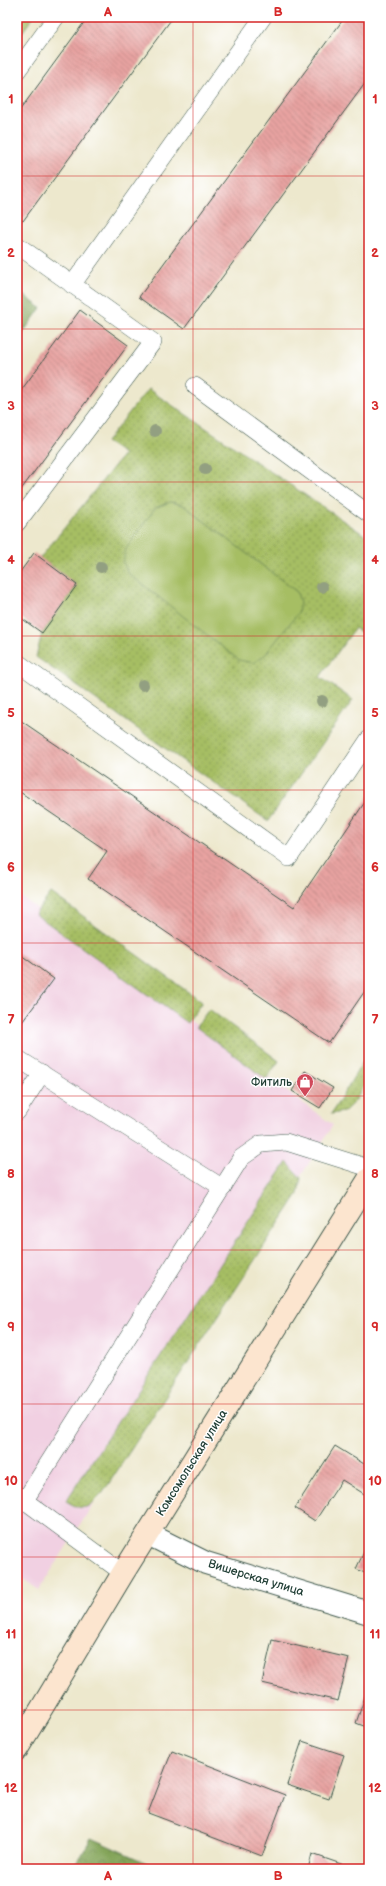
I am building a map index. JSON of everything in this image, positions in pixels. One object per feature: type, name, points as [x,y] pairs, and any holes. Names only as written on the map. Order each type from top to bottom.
[{"type":"main road","name":"Комсомольская улица","points":[[17,1749],[123,1573],[369,1179]]},
{"type":"street","name":"Вишерская улица","points":[[148,1534],[206,1563],[369,1613]]},
{"type":"lane","points":[[17,71],[56,17]]},
{"type":"lane","points":[[72,284],[264,17]]},
{"type":"lane","points":[[17,245],[153,342],[17,523]]},
{"type":"lane","points":[[194,386],[369,514]]},
{"type":"lane","points":[[17,662],[289,858],[369,739]]},
{"type":"lane","points":[[17,1058],[223,1188]]},
{"type":"lane","points":[[17,1112],[42,1073]]},
{"type":"lane","points":[[123,1573],[21,1497],[223,1188],[241,1158],[261,1144],[286,1142],[369,1168]]},
{"type":"shaded area","points":[[17,894],[333,1125],[39,1590],[17,1575]]},
{"type":"green space","points":[[17,17],[33,17],[17,40]]},
{"type":"green space","points":[[17,290],[41,308],[17,341]]},
{"type":"green space","points":[[148,389],[369,538],[369,638],[355,628],[320,677],[353,700],[268,821],[36,657],[42,633],[77,585],[40,558],[124,454],[106,442]],"holes":[[[170,502],[183,505],[297,592],[239,659],[128,573]]]},
{"type":"green space","points":[[170,502],[183,505],[297,592],[300,603],[298,613],[265,655],[253,663],[239,660],[128,573],[123,562],[126,549],[155,508]]},
{"type":"green space","points":[[51,893],[202,1002],[187,1023],[35,914]]},
{"type":"green space","points":[[209,1009],[279,1061],[266,1079],[196,1027]]},
{"type":"green space","points":[[369,1052],[369,1077],[355,1101],[344,1112],[331,1114]]},
{"type":"green space","points":[[287,1162],[301,1178],[298,1194],[102,1494],[89,1506],[81,1508],[66,1501]]},
{"type":"green space","points":[[91,1838],[160,1869],[74,1869]]},
{"type":"building","points":[[88,17],[173,17],[23,221],[17,217],[17,114]]},
{"type":"building","points":[[345,17],[369,17],[369,78],[184,329],[139,297]]},
{"type":"building","points":[[80,310],[128,345],[17,495],[17,396]]},
{"type":"building","points":[[34,553],[77,585],[42,633],[17,615],[17,576]]},
{"type":"building","points":[[17,718],[294,907],[369,796],[369,985],[329,1043],[88,879],[107,851],[17,790]]},
{"type":"building","points":[[17,952],[54,979],[17,1029]]},
{"type":"building","points":[[305,1071],[333,1088],[320,1108],[292,1091]]},
{"type":"building","points":[[335,1446],[369,1467],[369,1497],[342,1480],[315,1521],[295,1508]]},
{"type":"building","points":[[369,1541],[369,1575],[356,1569]]},
{"type":"building","points":[[272,1640],[349,1658],[338,1701],[262,1683]]},
{"type":"building","points":[[369,1685],[369,1728],[356,1723]]},
{"type":"building","points":[[302,1741],[344,1755],[329,1799],[287,1785]]},
{"type":"building","points":[[172,1751],[285,1795],[262,1856],[148,1813]]},
{"type":"building","points":[[312,1854],[356,1869],[308,1869]]},
{"type":"place","name":"Фитиль","points":[[305,1097]]}]
